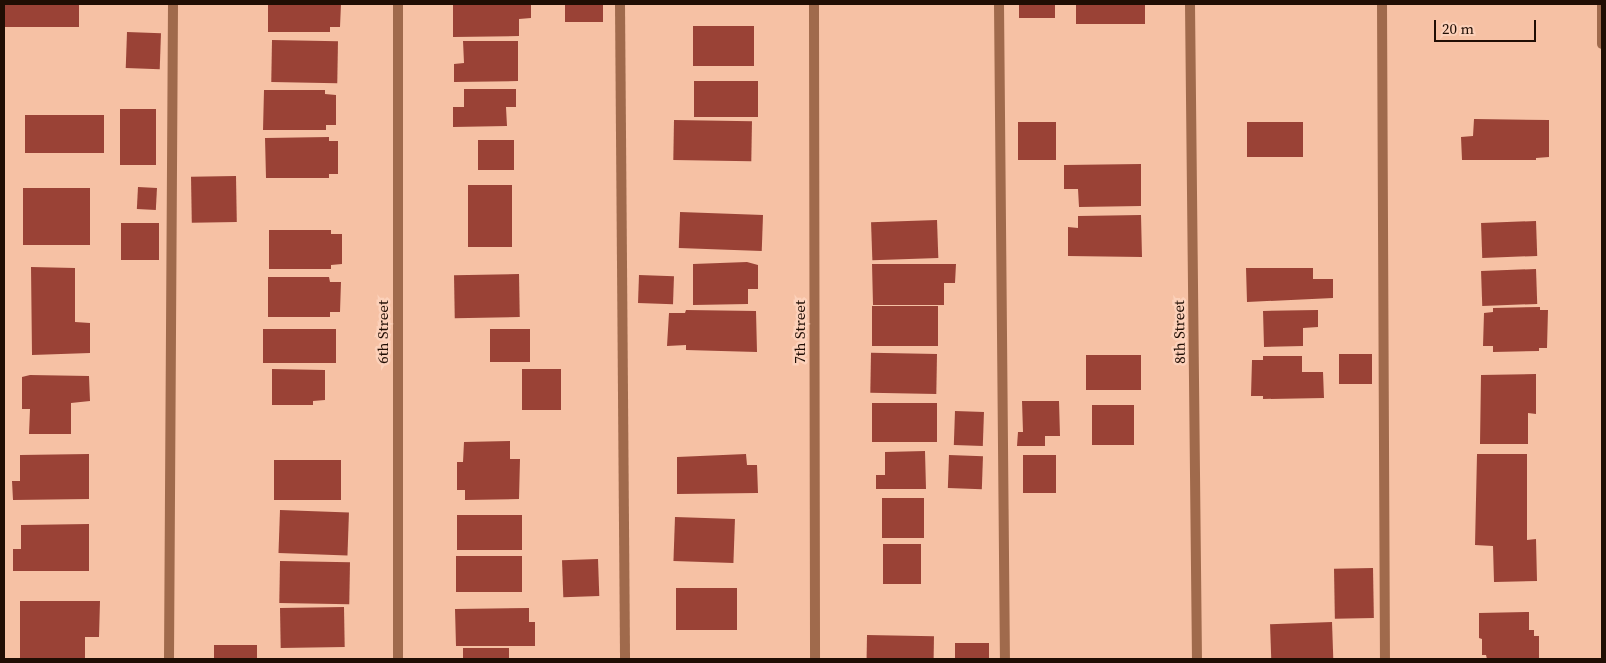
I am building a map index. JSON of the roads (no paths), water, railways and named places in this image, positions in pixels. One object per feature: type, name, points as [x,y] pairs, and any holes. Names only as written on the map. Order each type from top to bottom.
[{"type":"street","points":[[169,659],[173,4]]},
{"type":"street","name":"6th Street","points":[[398,4],[398,659]]},
{"type":"street","points":[[620,4],[625,659]]},
{"type":"street","name":"7th Street","points":[[814,4],[815,659]]},
{"type":"street","points":[[999,4],[1005,659]]},
{"type":"street","name":"8th Street","points":[[1190,4],[1197,659]]},
{"type":"street","points":[[1382,4],[1385,659]]},
{"type":"street","points":[[1602,4],[1602,44]]}]
